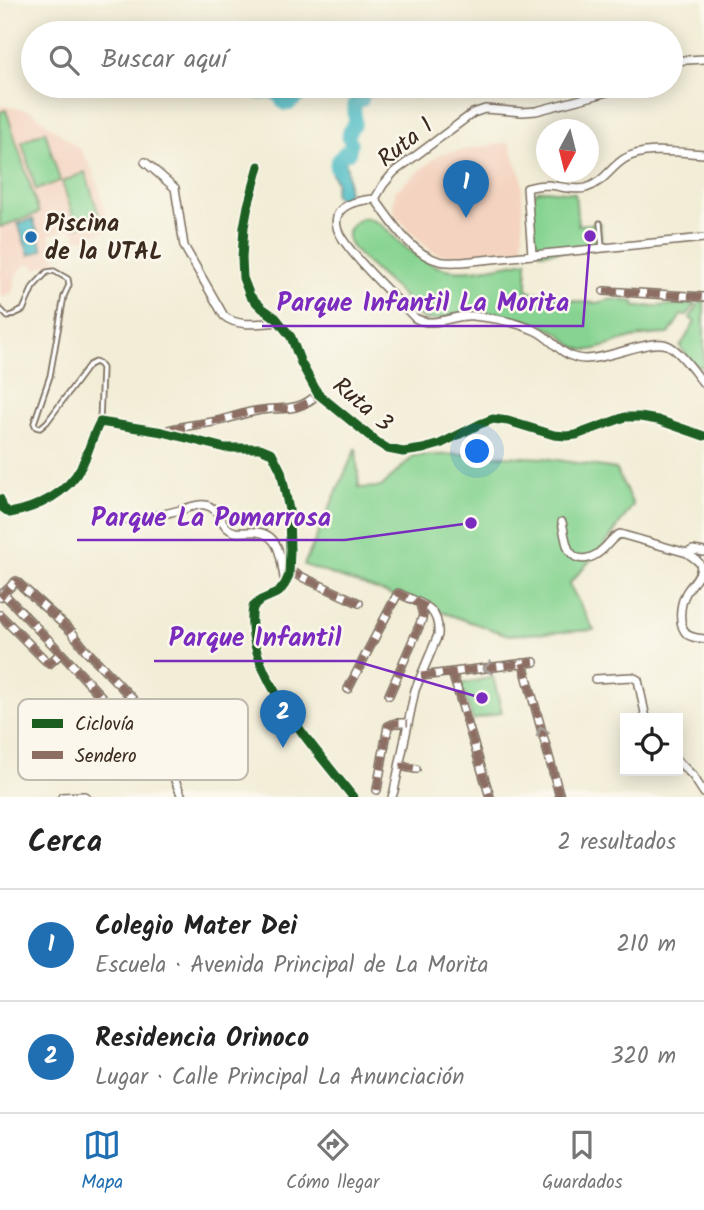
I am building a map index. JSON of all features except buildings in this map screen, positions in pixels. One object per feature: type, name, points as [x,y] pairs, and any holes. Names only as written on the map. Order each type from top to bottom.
[{"type":"street","points":[[683,60],[704,59]]},
{"type":"street","name":"Ruta 1","points":[[374,199],[394,172],[473,113],[485,108],[536,111],[586,98]]},
{"type":"street","points":[[532,254],[527,188],[546,185],[587,188],[601,181],[626,158],[639,153],[704,154]]},
{"type":"street","points":[[145,162],[175,188],[184,246],[224,316],[240,323],[280,322]]},
{"type":"street","name":"Ruta 3","points":[[259,166],[244,227],[243,278],[250,296],[280,322],[291,337],[318,394],[388,449],[403,452],[423,449],[440,444],[493,419],[566,436],[576,435],[625,417],[640,417],[704,436]]},
{"type":"street","points":[[704,238],[462,262],[441,261],[422,254],[406,240],[374,199],[352,203],[340,210],[336,221],[337,230],[353,253],[415,318],[442,322],[470,315],[513,323],[538,331],[566,353],[585,359],[658,344],[669,346],[679,352],[704,384]]},
{"type":"street","points":[[604,291],[704,296]]},
{"type":"street","points":[[163,432],[252,411],[293,409],[309,402],[318,394]]},
{"type":"street","points":[[0,499],[3,508],[10,513],[54,497],[80,470],[100,422],[163,432],[225,448],[260,448],[272,453],[281,471],[289,510],[289,571],[279,592],[253,607],[252,628],[260,663],[277,698],[353,797]]},
{"type":"street","points":[[110,516],[136,520],[205,505],[214,509],[223,525],[233,531],[258,532],[273,538],[285,584]]},
{"type":"street","points":[[562,522],[570,551],[580,558],[595,556],[613,537],[620,534],[687,553],[701,568],[685,595],[681,622],[691,637],[704,639]]},
{"type":"street","points":[[687,553],[693,550],[704,552]]},
{"type":"street","points":[[289,571],[359,603]]},
{"type":"street","points":[[104,699],[18,606],[2,595],[16,581],[71,631],[133,699]]},
{"type":"street","points":[[348,689],[398,593],[429,608],[436,616],[438,635],[415,690],[392,797]]},
{"type":"street","points":[[389,695],[421,622],[423,615],[420,603]]},
{"type":"street","points":[[0,615],[49,664],[61,653]]},
{"type":"street","points":[[421,676],[534,662]]},
{"type":"street","points":[[523,663],[560,797]]},
{"type":"street","points":[[452,672],[490,797]]},
{"type":"street","points":[[595,679],[632,677],[638,680],[645,713]]},
{"type":"street","points":[[377,790],[388,726],[408,723]]},
{"type":"street","points":[[400,765],[416,769]]},
{"type":"street","points":[[683,766],[704,793]]},
{"type":"street","points":[[175,780],[182,797]]},
{"type":"street","points":[[62,797],[86,797]]},
{"type":"lane","points":[[600,223],[602,247]]},
{"type":"lane","points":[[0,309],[8,317],[23,310],[33,287],[47,272],[54,271],[68,279],[50,376],[34,423],[36,428],[40,428],[47,422],[89,365],[95,362],[102,368],[100,422]]},
{"type":"shaded area","points":[[0,105],[31,111],[81,150],[93,171],[109,222],[107,230],[82,239],[77,238],[72,228],[49,235],[57,261],[35,269],[32,264],[25,265],[16,275],[14,289],[10,295],[0,298]]},
{"type":"shaded area","points":[[509,142],[522,179],[523,248],[447,256],[435,253],[422,243],[397,217],[393,206],[395,191],[440,154]]},
{"type":"green space","points":[[6,110],[39,213],[0,227],[0,112]]},
{"type":"green space","points":[[45,131],[60,181],[36,190],[22,142]]},
{"type":"green space","points":[[85,172],[100,218],[77,227],[62,182]]},
{"type":"green space","points":[[538,191],[575,193],[578,225],[600,223],[602,247],[541,253],[541,248],[535,248],[531,197]]},
{"type":"green space","points":[[361,218],[378,223],[415,254],[442,268],[473,270],[527,261],[527,291],[579,302],[596,303],[613,299],[634,302],[635,307],[695,304],[687,316],[681,315],[669,334],[628,339],[590,350],[578,348],[548,328],[498,314],[472,311],[425,319],[415,313],[403,296],[351,245],[348,232]]},
{"type":"green space","points":[[701,301],[704,302],[704,370],[700,365],[696,367],[680,347],[695,322],[690,318]]},
{"type":"green space","points":[[356,448],[359,488],[381,487],[414,456],[462,454],[544,458],[616,469],[633,505],[607,542],[569,584],[594,630],[508,635],[304,565]]},
{"type":"green space","points":[[493,677],[502,712],[473,720],[461,684]]},
{"type":"water","points":[[349,153],[345,159],[348,191],[345,200],[340,200],[334,194],[336,182],[331,164],[335,157]]},
{"type":"water","name":"Piscina de la UTAL","points":[[33,219],[43,250],[29,255],[18,224]]},
{"type":"waterway","points":[[280,98],[285,104],[296,98]]},
{"type":"waterway","points":[[336,168],[337,161],[345,152],[349,153],[350,130],[355,124],[355,102],[362,98]]},
{"type":"marked path","points":[[604,291],[704,297]]},
{"type":"marked path","points":[[171,429],[252,411],[293,409],[309,402],[318,394]]},
{"type":"marked path","points":[[289,571],[359,603]]},
{"type":"marked path","points":[[0,597],[16,581],[71,631],[133,699]]},
{"type":"marked path","points":[[0,615],[49,664],[61,653],[3,593]]},
{"type":"marked path","points":[[348,689],[398,593],[429,608]]},
{"type":"marked path","points":[[389,695],[421,622],[423,615],[420,603]]},
{"type":"marked path","points":[[61,653],[104,699]]},
{"type":"marked path","points":[[421,676],[534,662]]},
{"type":"marked path","points":[[523,663],[560,797]]},
{"type":"marked path","points":[[452,672],[490,797]]},
{"type":"marked path","points":[[377,790],[388,726],[408,723]]},
{"type":"marked path","points":[[400,766],[416,769]]},
{"type":"cycle path","points":[[259,166],[244,227],[243,278],[250,296],[276,318],[291,337],[318,394],[388,449],[403,452],[423,449],[440,444],[493,419],[566,436],[576,435],[625,417],[640,417],[658,420],[704,436]]},
{"type":"cycle path","points":[[0,499],[3,508],[10,513],[41,503],[60,492],[81,467],[100,422],[163,432],[225,448],[260,448],[272,453],[281,471],[289,510],[289,575],[279,592],[253,607],[252,631],[258,657],[285,708],[353,797]]},
{"type":"place","name":"Colegio Mater Dei","points":[[466,218]]},
{"type":"place","name":"Parque Infantil La Morita","points":[[590,236]]},
{"type":"place","name":"Piscina de la UTAL","points":[[31,237]]},
{"type":"place","name":"Parque La Pomarrosa","points":[[471,523]]},
{"type":"place","name":"Parque Infantil","points":[[482,698]]},
{"type":"place","name":"Residencia Orinoco","points":[[283,748]]}]
